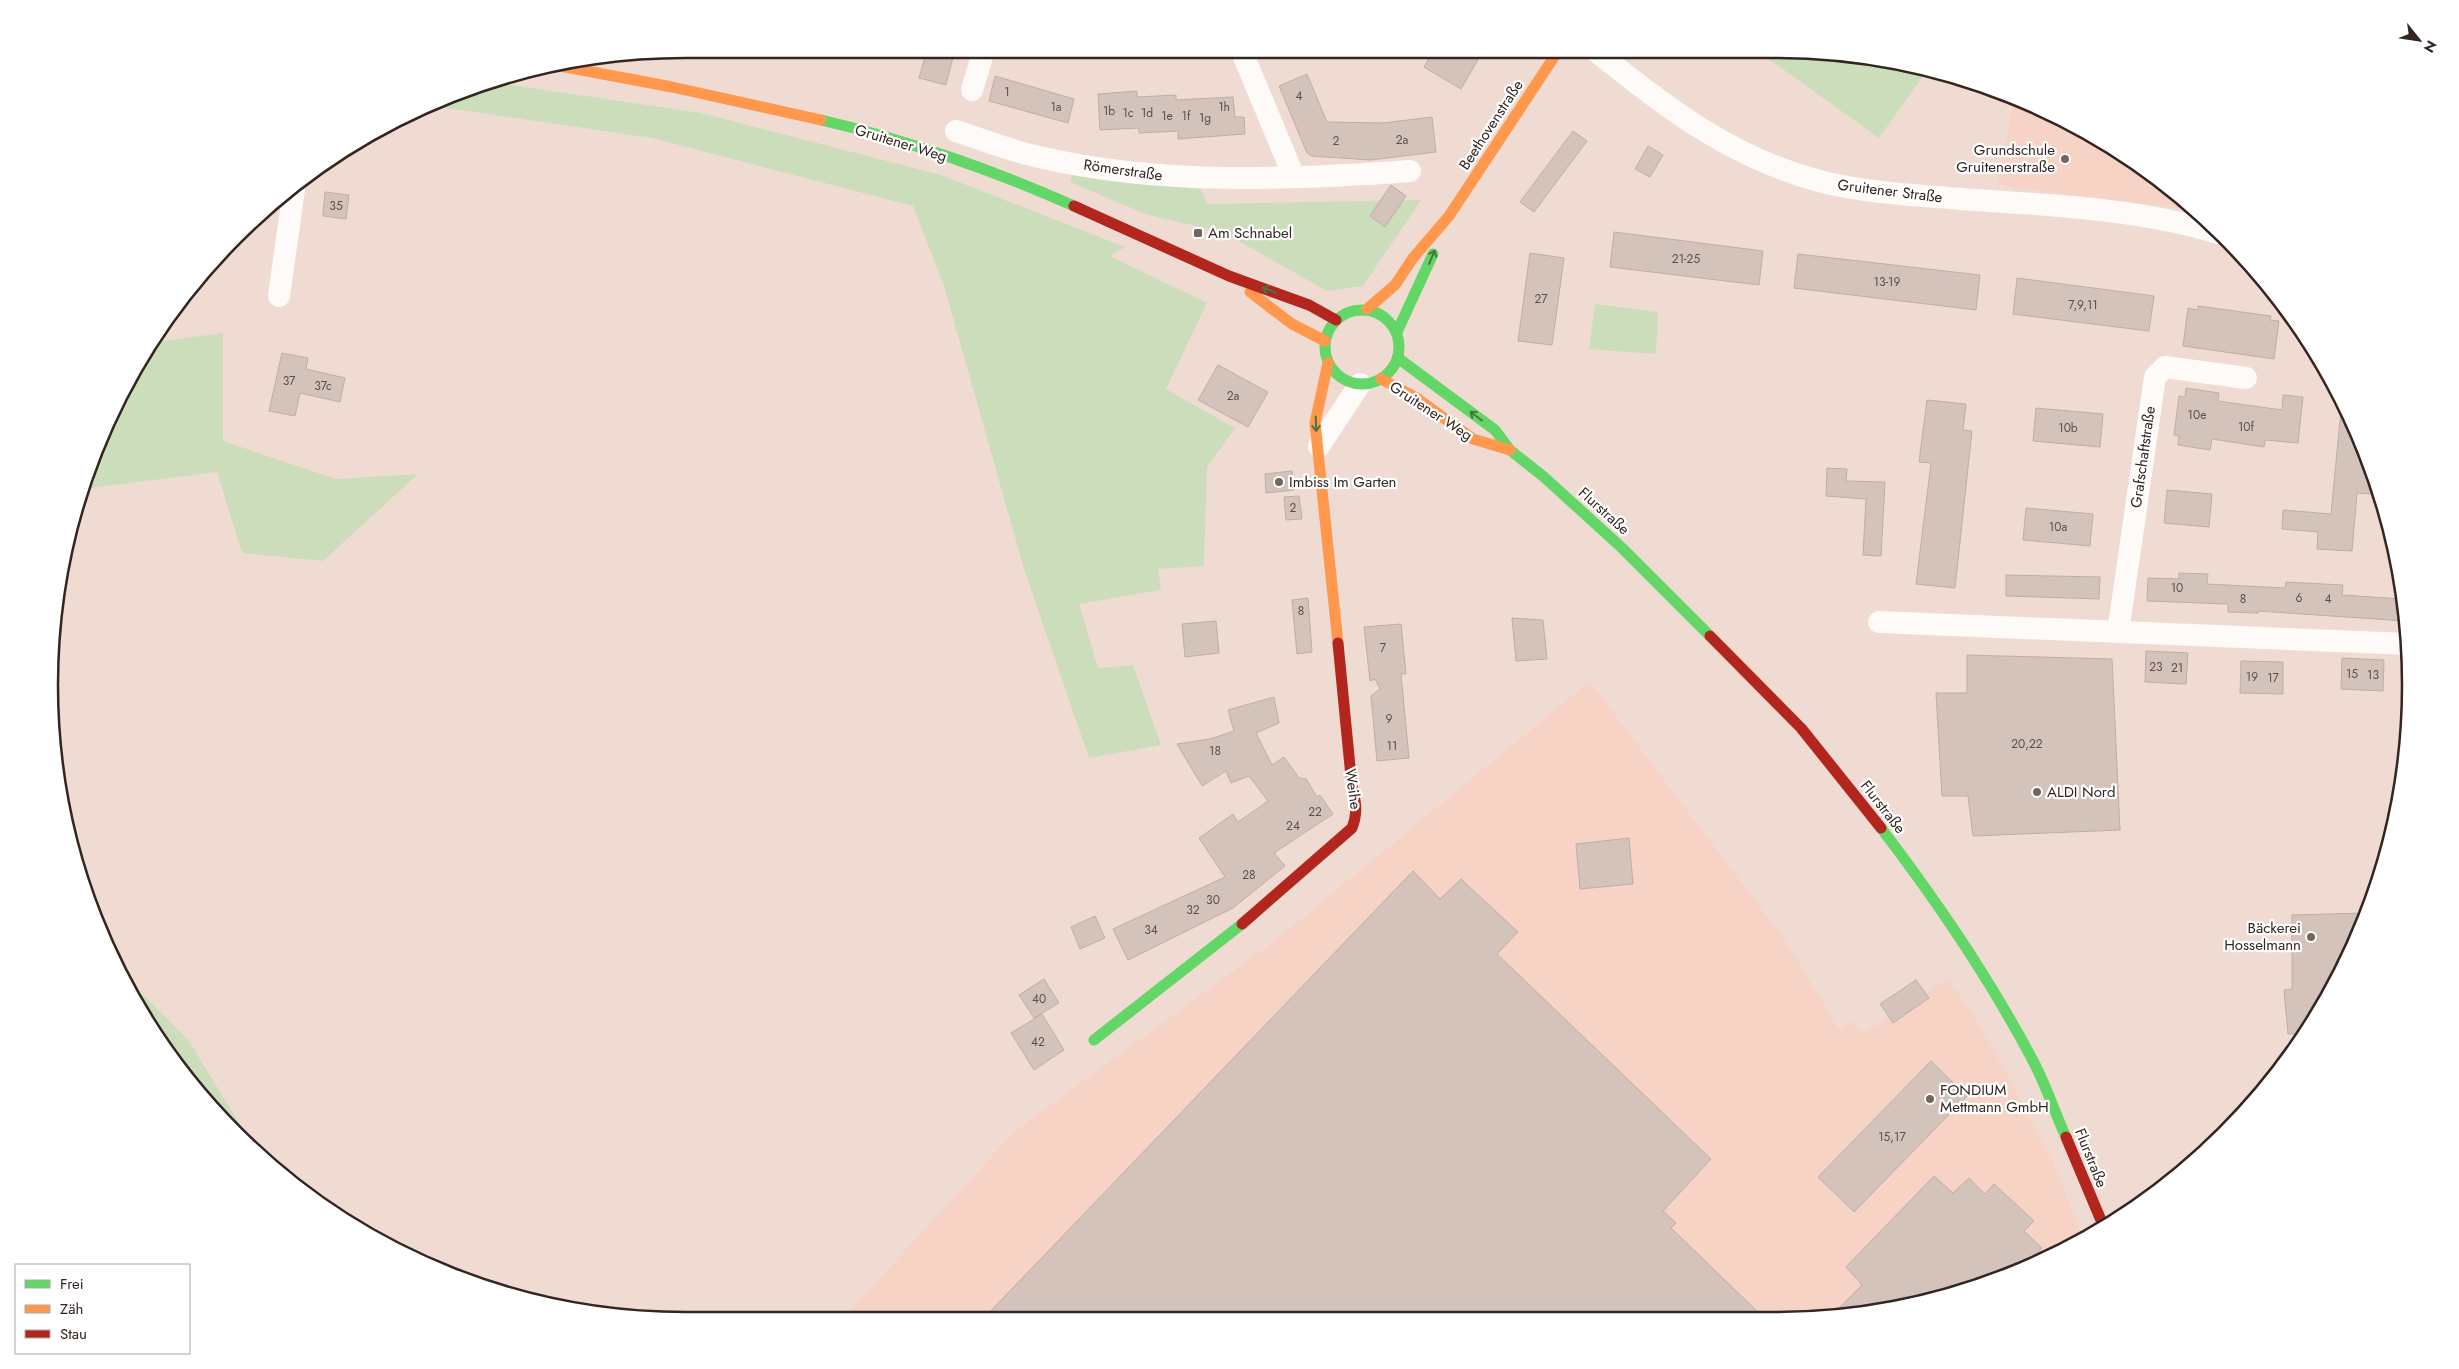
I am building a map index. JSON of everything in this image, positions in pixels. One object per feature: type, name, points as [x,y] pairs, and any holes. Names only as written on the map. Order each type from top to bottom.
[{"type":"main road","name":"Beethovenstraße","points":[[1367,310],[1396,285],[1413,258],[1450,216],[1553,58]]},
{"type":"main road","name":"Gruitener Weg","points":[[572,68],[672,87],[869,131],[1032,186],[1229,276],[1309,305],[1336,320]]},
{"type":"main road","name":"Beethovenstraße","points":[[1397,332],[1450,216]]},
{"type":"main road","name":"Gruitener Weg","points":[[1229,276],[1292,324],[1326,341]]},
{"type":"main road","points":[[1367,310],[1385,317],[1397,332],[1399,342],[1398,358],[1390,372],[1370,382],[1341,378],[1328,363],[1325,352],[1329,330],[1336,320],[1345,313],[1367,310]]},
{"type":"main road","name":"Gruitener Weg","points":[[1398,358],[1495,430],[1510,450],[1544,477]]},
{"type":"main road","name":"Weihe","points":[[1094,1040],[1245,922],[1352,828],[1357,817],[1357,805],[1352,787],[1319,446],[1315,423],[1328,363]]},
{"type":"main road","name":"Gruitener Weg","points":[[1370,382],[1414,397],[1472,439],[1510,450]]},
{"type":"main road","name":"Flurstraße","points":[[1544,477],[1621,547],[1801,728],[1882,830],[1946,917],[2032,1058],[2100,1220]]},
{"type":"street","points":[[972,90],[982,58]]},
{"type":"street","points":[[1244,58],[1294,177]]},
{"type":"street","name":"Gruitener Straße","points":[[1605,58],[1673,112],[1719,141],[1790,172],[1822,181],[1889,194],[2075,208],[2138,216],[2207,231]]},
{"type":"street","name":"Römerstraße","points":[[956,132],[1039,157],[1137,173],[1182,178],[1294,177],[1410,171]]},
{"type":"street","points":[[279,296],[293,195]]},
{"type":"street","name":"Grafschaftstraße","points":[[2118,632],[2155,377],[2165,367],[2246,378]]},
{"type":"street","points":[[1319,446],[1370,382]]},
{"type":"street","points":[[1879,622],[2400,644]]},
{"type":"shaded area","name":"Grundschule Gruitenerstraße","points":[[2013,105],[2052,122],[2123,163],[2183,209],[1997,185]]},
{"type":"shaded area","points":[[1590,681],[1787,943],[1839,1029],[1854,1021],[1862,1034],[1948,979],[1982,1028],[2052,1159],[2080,1231],[2052,1247],[2014,1264],[1937,1290],[1856,1306],[1816,1310],[1774,1312],[849,1312],[1015,1131],[1277,939]]},
{"type":"green space","points":[[1767,58],[1816,59],[1856,63],[1923,76],[1879,138]]},
{"type":"green space","points":[[505,84],[701,113],[941,175],[1125,247],[1110,256],[1207,303],[1166,389],[1235,428],[1207,467],[1204,566],[1158,569],[1161,590],[1079,604],[1098,668],[1133,665],[1161,745],[1089,758],[1024,569],[944,286],[913,206],[652,138],[441,107]]},
{"type":"green space","points":[[1073,174],[1200,188],[1208,204],[1421,200],[1363,286],[1327,291],[1223,232],[1148,215],[1070,182]]},
{"type":"green space","points":[[1595,304],[1658,312],[1656,354],[1589,349]]},
{"type":"green space","points":[[223,333],[223,441],[336,479],[418,474],[323,561],[242,553],[217,472],[89,488],[105,445],[122,407],[160,342]]},
{"type":"green space","points":[[136,987],[189,1041],[243,1130],[213,1098],[187,1066],[163,1033]]},
{"type":"building","points":[[925,58],[953,58],[946,85],[919,78]]},
{"type":"building","points":[[1429,58],[1479,58],[1461,89],[1424,67]]},
{"type":"building","points":[[1307,74],[1327,122],[1383,123],[1432,117],[1436,152],[1370,160],[1312,156],[1307,153],[1279,86]]},
{"type":"building","points":[[995,76],[1074,99],[1068,123],[989,101]]},
{"type":"building","points":[[1137,91],[1137,97],[1176,95],[1176,100],[1233,97],[1235,117],[1244,117],[1245,134],[1178,139],[1178,131],[1139,133],[1139,128],[1100,130],[1098,94]]},
{"type":"building","points":[[1573,131],[1587,141],[1534,212],[1520,202]]},
{"type":"building","points":[[1648,146],[1663,155],[1650,177],[1635,169]]},
{"type":"building","points":[[1391,185],[1406,196],[1385,227],[1370,216]]},
{"type":"building","points":[[325,192],[349,195],[346,219],[323,216]]},
{"type":"building","points":[[1614,232],[1763,251],[1759,285],[1610,267]]},
{"type":"building","points":[[1530,253],[1564,258],[1552,345],[1518,341]]},
{"type":"building","points":[[1798,254],[1980,275],[1976,310],[1794,288]]},
{"type":"building","points":[[2017,278],[2154,296],[2149,331],[2013,314]]},
{"type":"building","points":[[2198,306],[2271,316],[2270,320],[2279,321],[2274,359],[2183,346],[2188,308],[2198,310]]},
{"type":"building","points":[[282,353],[308,358],[306,369],[345,378],[340,402],[300,393],[295,416],[269,411]]},
{"type":"building","points":[[1218,365],[1268,392],[1248,427],[1198,400]]},
{"type":"building","points":[[2186,388],[2219,393],[2218,401],[2282,410],[2283,395],[2303,397],[2298,443],[2265,440],[2264,447],[2212,439],[2210,450],[2178,445],[2179,436],[2174,435],[2179,396],[2185,397]]},
{"type":"building","points":[[1927,400],[1966,404],[1963,430],[1972,431],[1955,588],[1916,584],[1931,463],[1919,462]]},
{"type":"building","points":[[2036,408],[2103,414],[2100,447],[2033,441]]},
{"type":"building","points":[[2341,415],[2354,445],[2371,493],[2357,493],[2352,551],[2317,549],[2318,532],[2282,529],[2283,510],[2331,514]]},
{"type":"building","points":[[1827,468],[1847,469],[1846,481],[1885,482],[1881,556],[1863,555],[1866,499],[1826,496]]},
{"type":"building","name":"Imbiss Im Garten","points":[[1292,471],[1294,490],[1266,493],[1265,474]]},
{"type":"building","points":[[2167,490],[2212,494],[2209,527],[2164,523]]},
{"type":"building","points":[[1299,496],[1302,519],[1286,520],[1284,497]]},
{"type":"building","points":[[2026,508],[2093,514],[2090,546],[2023,540]]},
{"type":"building","points":[[2179,573],[2208,574],[2207,584],[2285,588],[2286,582],[2343,585],[2342,595],[2395,599],[2398,621],[2258,611],[2258,613],[2228,612],[2228,604],[2147,601],[2148,578],[2179,579]]},
{"type":"building","points":[[2006,575],[2100,577],[2099,599],[2006,596]]},
{"type":"building","points":[[1308,598],[1312,652],[1297,654],[1292,600]]},
{"type":"building","points":[[1512,618],[1543,620],[1547,659],[1516,661]]},
{"type":"building","points":[[1216,621],[1219,653],[1185,657],[1182,624]]},
{"type":"building","points":[[1401,624],[1406,674],[1401,674],[1409,758],[1377,761],[1371,696],[1380,689],[1375,679],[1370,681],[1364,627]]},
{"type":"building","points":[[2146,651],[2188,653],[2186,684],[2145,682]]},
{"type":"building","points":[[1967,655],[2112,659],[2120,830],[1973,836],[1968,796],[1942,796],[1936,693],[1967,693]]},
{"type":"building","points":[[2342,658],[2384,660],[2383,691],[2341,689]]},
{"type":"building","points":[[2241,661],[2283,662],[2283,694],[2240,693]]},
{"type":"building","points":[[1274,697],[1279,723],[1256,733],[1272,765],[1284,757],[1299,778],[1306,779],[1317,797],[1320,795],[1333,814],[1274,853],[1285,866],[1233,908],[1128,960],[1113,929],[1225,877],[1199,838],[1233,814],[1238,822],[1268,801],[1249,776],[1231,783],[1226,771],[1202,786],[1177,744],[1210,739],[1234,731],[1228,710]]},
{"type":"building","points":[[1629,838],[1633,884],[1580,889],[1576,844]]},
{"type":"building","points":[[1413,871],[1440,899],[1461,879],[1518,932],[1497,954],[1711,1159],[1663,1211],[1676,1223],[1671,1228],[1758,1312],[990,1312]]},
{"type":"building","points":[[2358,913],[2337,962],[2317,998],[2295,1034],[2288,1034],[2284,990],[2292,989],[2292,915]]},
{"type":"building","points":[[1095,916],[1105,938],[1080,949],[1071,927]]},
{"type":"building","points":[[1044,979],[1059,1003],[1034,1018],[1019,995]]},
{"type":"building","points":[[1916,980],[1929,998],[1893,1023],[1880,1004]]},
{"type":"building","points":[[1042,1014],[1064,1050],[1034,1070],[1011,1033]]},
{"type":"building","points":[[1931,1061],[1967,1096],[1854,1212],[1818,1177]]},
{"type":"building","points":[[1934,1176],[1953,1193],[1969,1178],[1985,1194],[1994,1184],[2034,1221],[2024,1231],[2042,1248],[2036,1254],[2014,1264],[1937,1290],[1897,1299],[1839,1308],[1862,1285],[1846,1267]]},
{"type":"traffic: fast","points":[[821,120],[917,146],[982,168],[1074,206]]},
{"type":"traffic: fast","points":[[1397,332],[1433,254]]},
{"type":"traffic: fast","points":[[1362,310],[1383,316],[1393,326],[1399,347],[1393,368],[1383,378],[1362,384],[1341,378],[1331,368],[1325,347],[1331,326],[1341,316],[1362,310]]},
{"type":"traffic: fast","points":[[1398,358],[1495,430],[1510,450],[1544,477],[1621,547],[1710,636]]},
{"type":"traffic: fast","points":[[1881,828],[1922,883],[1997,997],[2036,1067],[2066,1137]]},
{"type":"traffic: fast","points":[[1094,1040],[1242,924]]},
{"type":"traffic: slow","points":[[1367,309],[1395,285],[1413,258],[1449,216],[1553,58]]},
{"type":"traffic: slow","points":[[572,68],[672,87],[821,120]]},
{"type":"traffic: slow","points":[[1250,292],[1292,324],[1325,341]]},
{"type":"traffic: slow","points":[[1328,363],[1315,423],[1338,643]]},
{"type":"traffic: slow","points":[[1381,379],[1415,397],[1473,439],[1510,450]]},
{"type":"traffic: jam","points":[[1074,206],[1229,276],[1309,305],[1336,320]]},
{"type":"traffic: jam","points":[[1710,636],[1801,728],[1881,828]]},
{"type":"traffic: jam","points":[[1242,924],[1352,828],[1354,823],[1356,812],[1338,643]]},
{"type":"traffic: jam","points":[[2066,1137],[2101,1219]]},
{"type":"place","name":"Grundschule Gruitenerstraße","points":[[2065,159]]},
{"type":"place","name":"Am Schnabel","points":[[1198,233]]},
{"type":"place","name":"Imbiss Im Garten","points":[[1279,482]]},
{"type":"place","name":"ALDI Nord","points":[[2037,792]]},
{"type":"place","name":"Bäckerei Hosselmann","points":[[2311,937]]},
{"type":"place","name":"FONDIUM Mettmann GmbH","points":[[1930,1099]]}]
